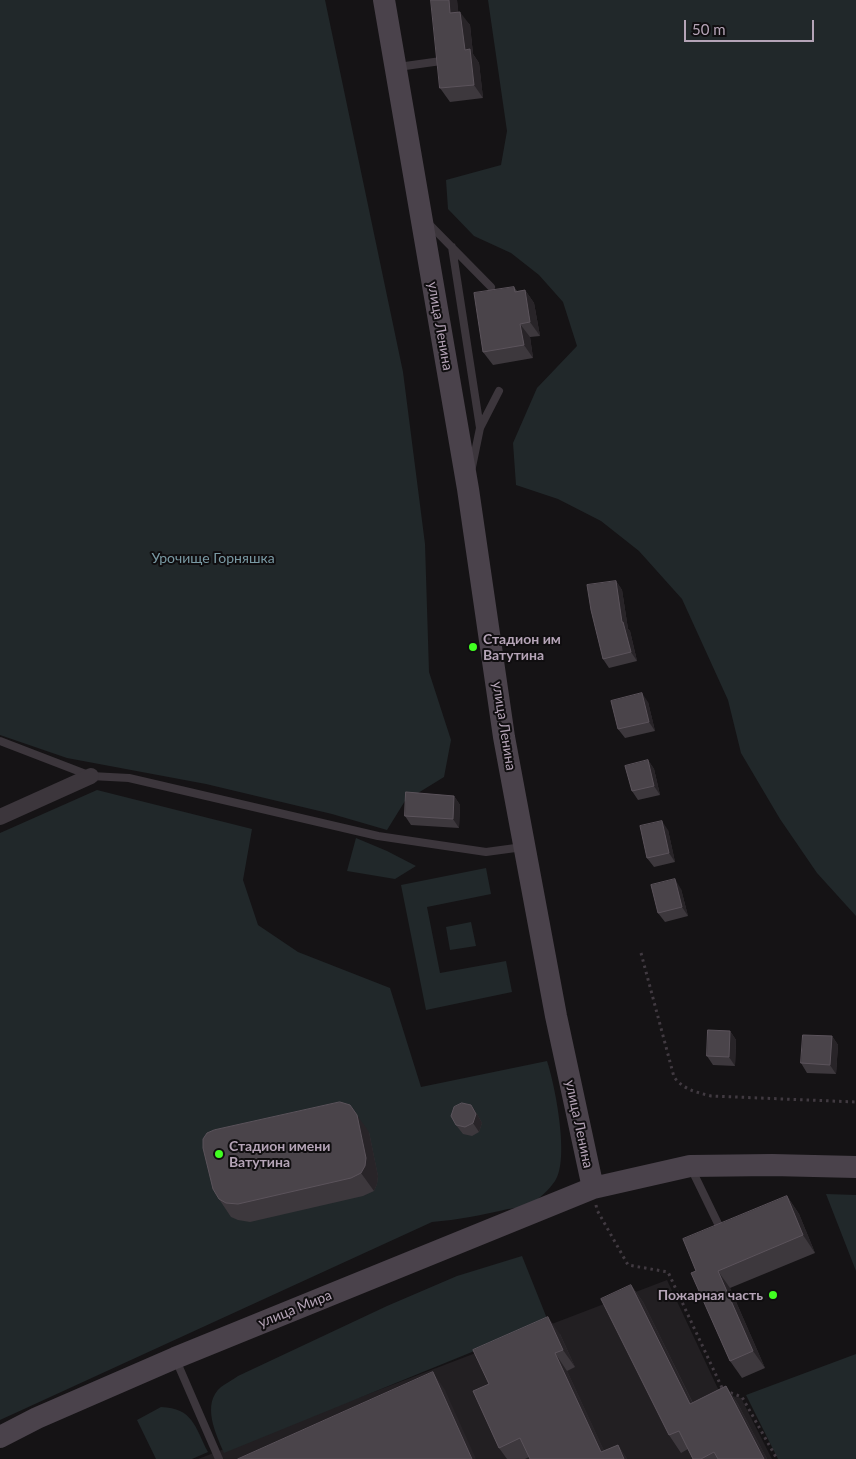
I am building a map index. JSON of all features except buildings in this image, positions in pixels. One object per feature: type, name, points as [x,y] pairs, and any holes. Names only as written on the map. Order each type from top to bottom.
[{"type":"main road","name":"улица Ленина","points":[[384,0],[468,489],[504,737],[556,1016],[593,1188],[690,1166],[856,1167]]},
{"type":"main road","name":"улица Мира","points":[[0,1437],[37,1418],[175,1358],[593,1188]]},
{"type":"street","points":[[0,817],[91,776]]},
{"type":"lane","points":[[396,67],[442,61]]},
{"type":"lane","points":[[421,217],[491,287]]},
{"type":"lane","points":[[452,247],[480,428]]},
{"type":"lane","points":[[468,489],[480,428],[499,391]]},
{"type":"lane","points":[[0,741],[91,776],[129,778],[378,836],[486,852],[525,846]]},
{"type":"lane","points":[[690,1166],[724,1236]]},
{"type":"lane","points":[[175,1358],[219,1459]]},
{"type":"path","points":[[641,953],[674,1077],[680,1085],[692,1091],[711,1096],[856,1102]]},
{"type":"path","points":[[593,1188],[597,1210],[628,1265],[668,1272],[723,1390],[742,1397],[778,1459]]},
{"type":"shaded area","points":[[667,1280],[720,1393],[741,1398],[772,1459],[198,1459]]},
{"type":"green space","name":"Урочище Горняшка","points":[[0,0],[325,0],[403,372],[425,544],[429,672],[451,740],[444,777],[405,801],[387,830],[332,814],[206,784],[67,758],[0,735]]},
{"type":"green space","points":[[488,0],[856,0],[856,916],[817,873],[780,819],[741,753],[728,700],[682,599],[639,551],[601,521],[558,499],[516,485],[513,443],[537,388],[577,346],[563,302],[539,275],[511,253],[474,236],[448,209],[446,180],[501,165],[507,131]]},
{"type":"green space","name":"Стадион имени Ватутина","points":[[97,790],[252,829],[243,880],[258,925],[298,952],[390,988],[421,1087],[547,1061],[560,1122],[561,1157],[559,1171],[550,1188],[528,1205],[470,1217],[432,1222],[0,1420],[0,833]]},
{"type":"green space","points":[[356,838],[416,866],[395,879],[347,871]]},
{"type":"green space","points":[[486,868],[491,894],[427,907],[440,973],[506,961],[512,992],[426,1010],[401,885]]},
{"type":"green space","points":[[471,922],[476,946],[450,950],[446,927]]},
{"type":"green space","points":[[826,1194],[856,1195],[856,1271]]},
{"type":"green space","points":[[522,1256],[548,1321],[224,1453],[214,1428],[211,1410],[215,1394],[221,1387],[238,1376],[387,1306],[457,1276]]},
{"type":"green space","points":[[856,1354],[856,1459],[778,1459],[746,1395]]},
{"type":"green space","points":[[161,1407],[172,1408],[187,1415],[196,1427],[208,1452],[192,1459],[156,1459],[137,1420]]},
{"type":"place","name":"Стадион им Ватутина","points":[[473,647]]},
{"type":"place","name":"Стадион имени Ватутина","points":[[219,1154]]},
{"type":"place","name":"Пожарная часть","points":[[773,1295]]}]
